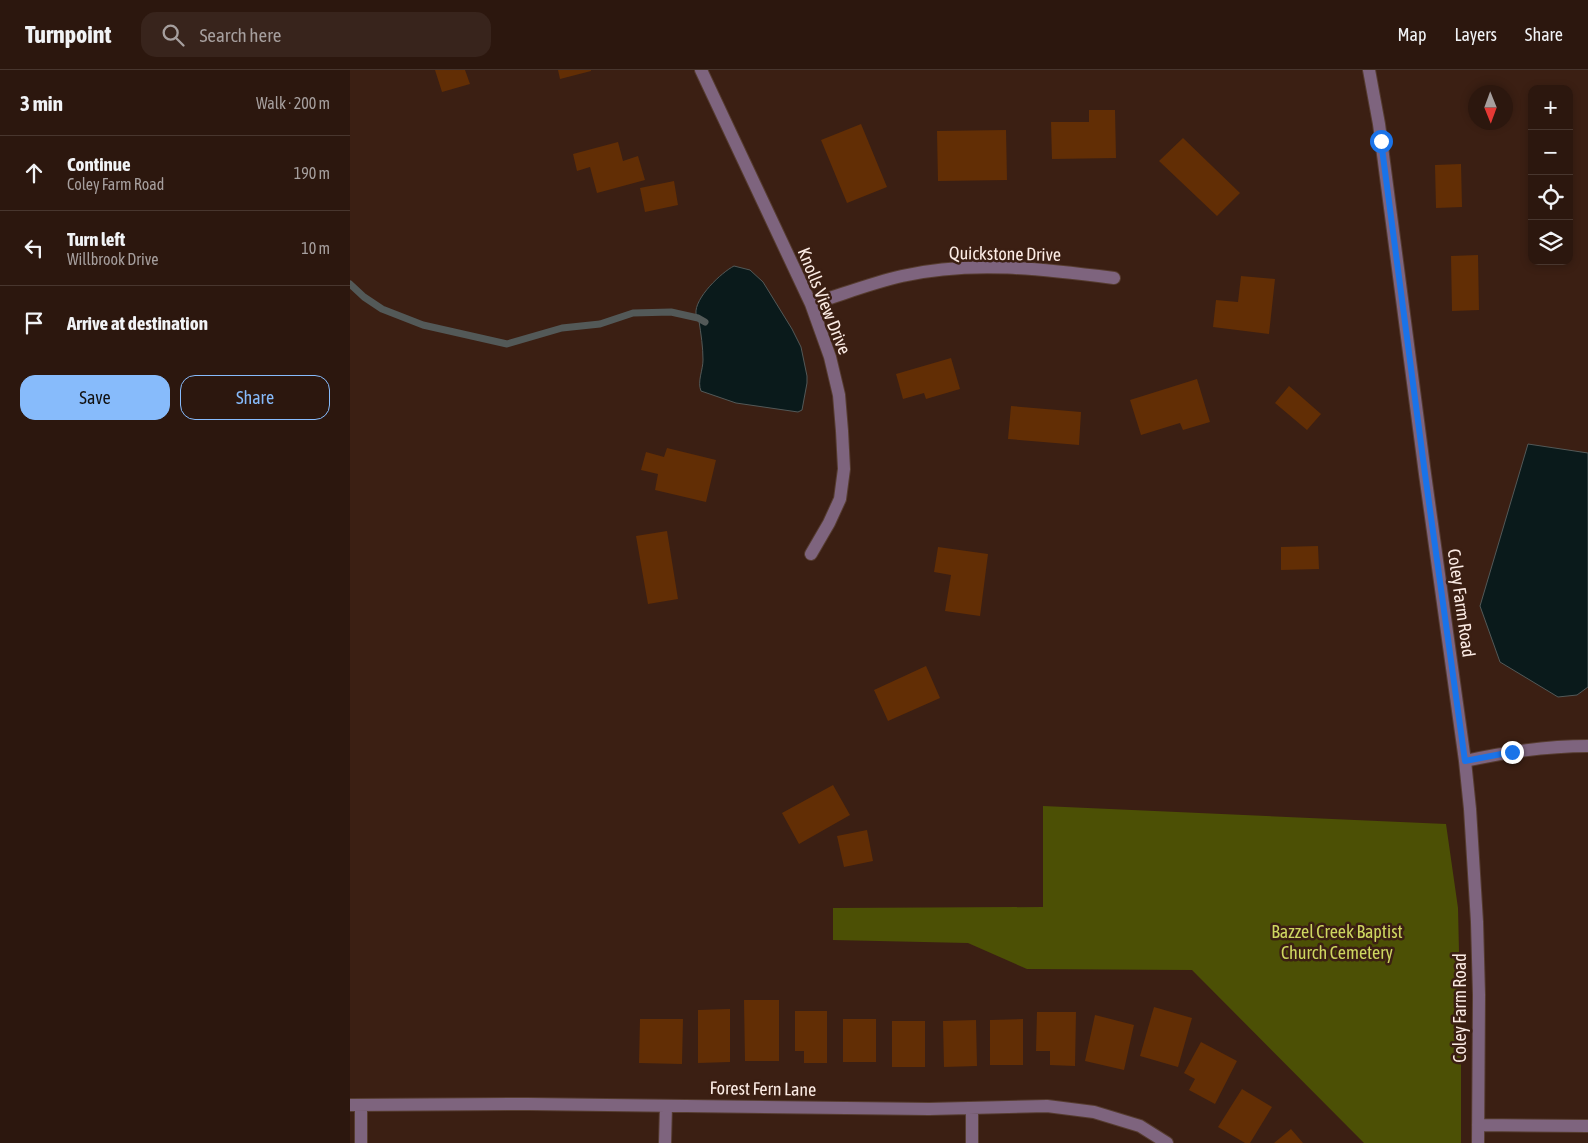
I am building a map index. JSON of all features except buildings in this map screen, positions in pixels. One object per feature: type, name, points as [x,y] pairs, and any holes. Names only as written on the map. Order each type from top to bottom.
[{"type":"street","name":"Knolls View Drive","points":[[701,70],[811,304],[830,357],[839,394],[844,469],[840,499],[829,523],[810,554]]},
{"type":"street","name":"Coley Farm Road","points":[[1369,70],[1379,124],[1470,809],[1477,922],[1479,995],[1478,1143]]},
{"type":"street","name":"Quickstone Drive","points":[[811,304],[901,276],[941,270],[981,267],[1012,268],[1054,270],[1114,278]]},
{"type":"street","points":[[1465,761],[1494,754],[1530,749],[1588,746]]},
{"type":"street","name":"Forest Fern Lane","points":[[356,1105],[529,1104],[972,1109],[1047,1106],[1094,1112],[1140,1126],[1167,1143]]},
{"type":"street","points":[[356,1105],[361,1143]]},
{"type":"street","points":[[666,1106],[666,1143]]},
{"type":"street","points":[[972,1109],[972,1143]]},
{"type":"street","points":[[1478,1125],[1588,1126]]},
{"type":"green space","name":"Bazzel Creek Baptist Church Cemetery","points":[[1043,806],[1446,824],[1458,908],[1461,1143],[1364,1143],[1192,970],[1027,969],[968,943],[833,940],[833,908],[1043,907]]},
{"type":"shaded area","points":[[734,266],[750,270],[763,282],[801,347],[807,383],[802,410],[798,412],[736,403],[701,391],[703,350],[699,321],[696,315],[697,308],[699,301],[710,286]]},
{"type":"shaded area","points":[[1528,444],[1588,453],[1588,687],[1577,695],[1558,697],[1500,662],[1480,606]]},
{"type":"waterway","points":[[350,284],[364,297],[382,309],[423,325],[507,344],[562,328],[600,324],[633,313],[671,312],[698,318],[705,322]]},
{"type":"route","points":[[1381,141],[1465,761],[1512,752]]}]
